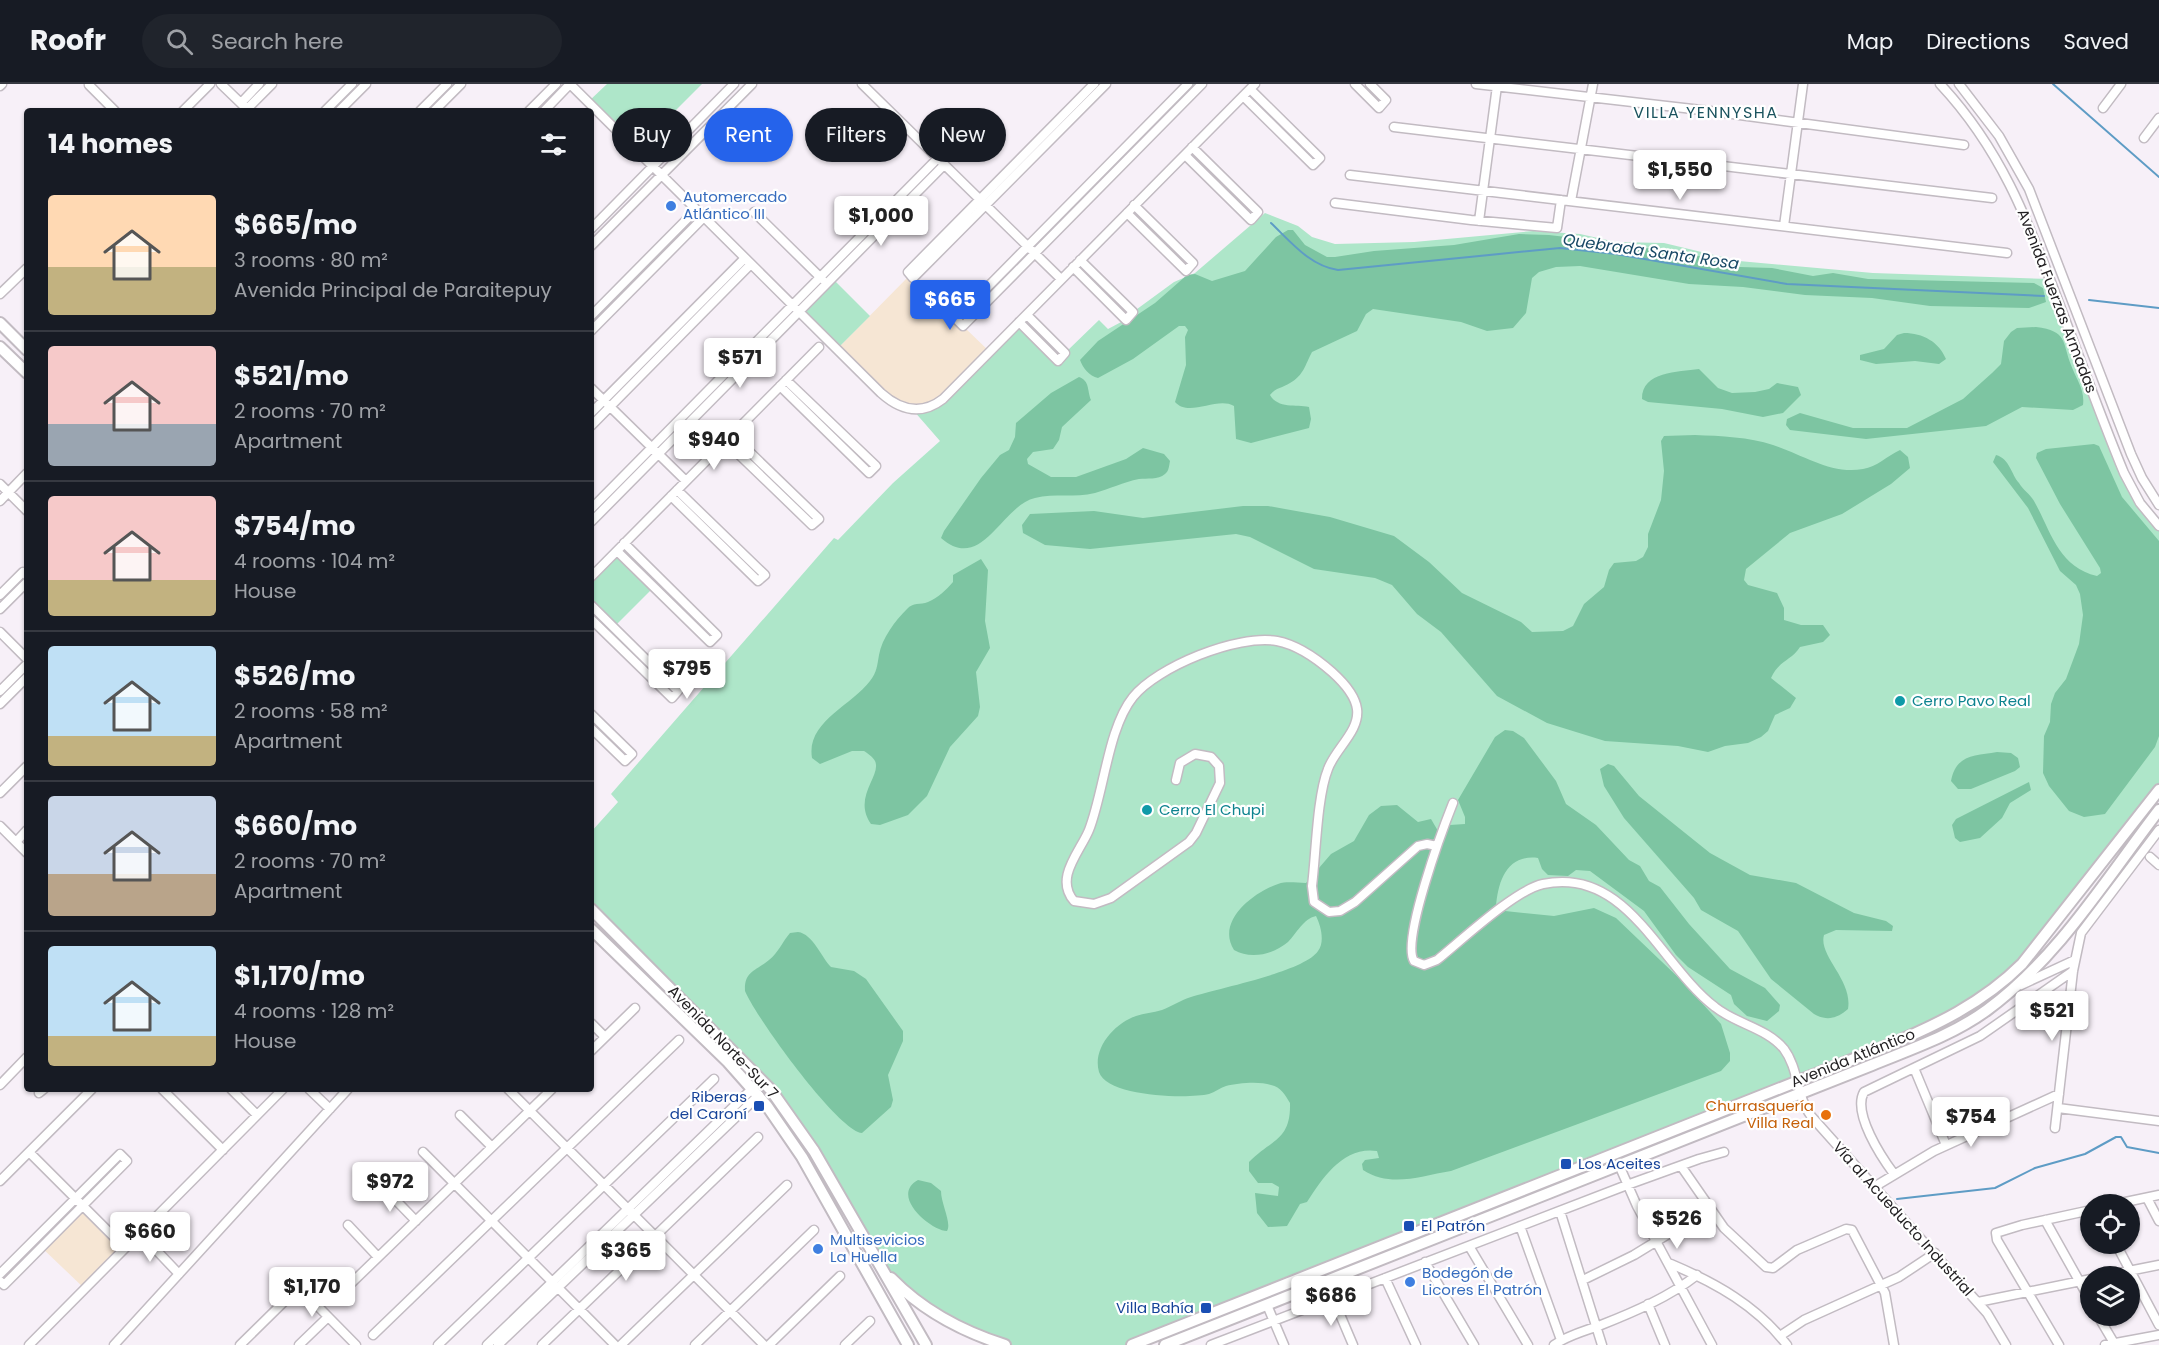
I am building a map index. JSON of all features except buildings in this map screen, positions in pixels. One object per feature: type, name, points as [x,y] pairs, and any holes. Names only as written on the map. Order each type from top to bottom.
[{"type":"main road","points":[[0,323],[24,347]]},
{"type":"main road","points":[[0,347],[24,370]]},
{"type":"main road","name":"Avenida Atlántico","points":[[1132,1345],[1796,1082],[1930,1027],[1964,1009],[1995,988],[2047,935],[2159,790]]},
{"type":"main road","name":"Avenida Atlántico","points":[[1166,1345],[1944,1035],[1974,1018],[2016,987],[2045,958],[2159,810]]},
{"type":"main road","name":"Avenida Norte-Sur 7","points":[[594,912],[771,1090],[814,1150],[926,1345]]},
{"type":"main road","name":"Avenida Norte-Sur 7","points":[[594,932],[756,1092],[797,1148],[908,1345]]},
{"type":"main road","points":[[880,1266],[899,1286],[932,1312],[968,1332],[1005,1345]]},
{"type":"street","points":[[186,108],[210,84]]},
{"type":"street","points":[[221,84],[246,108],[259,88],[272,84]]},
{"type":"street","points":[[328,108],[352,84]]},
{"type":"street","points":[[342,108],[366,84]]},
{"type":"street","points":[[423,108],[447,84]]},
{"type":"street","points":[[437,108],[461,84]]},
{"type":"street","points":[[532,108],[556,84]]},
{"type":"street","points":[[547,108],[570,84],[889,400],[901,408],[913,410],[932,406],[943,399],[1252,86],[1320,158],[1312,165],[1243,96]]},
{"type":"street","points":[[594,226],[735,84]]},
{"type":"street","points":[[594,243],[752,84]]},
{"type":"street","points":[[862,84],[919,140]]},
{"type":"street","points":[[1094,84],[983,202],[914,278],[908,272],[983,202],[1106,84]]},
{"type":"street","points":[[1155,125],[1188,84]]},
{"type":"street","points":[[1031,250],[963,326],[956,319],[1031,250],[1155,125],[1202,84]]},
{"type":"street","points":[[1355,84],[1379,108],[1386,100],[1370,84]]},
{"type":"street","points":[[1476,84],[1964,145]]},
{"type":"street","points":[[1571,201],[1593,84]]},
{"type":"street","points":[[1784,226],[1803,84]]},
{"type":"street","name":"Avenida Fuerzas Armadas","points":[[1940,84],[1976,126],[2013,188],[2124,473],[2140,502],[2159,526]]},
{"type":"street","name":"Avenida Fuerzas Armadas","points":[[1959,84],[1999,136],[2029,189],[2131,454],[2142,478],[2159,505]]},
{"type":"street","points":[[2103,108],[2121,84]]},
{"type":"street","points":[[89,85],[112,108]]},
{"type":"street","points":[[1479,221],[1497,86]]},
{"type":"street","points":[[2144,138],[2159,118]]},
{"type":"street","points":[[1394,127],[1992,198]]},
{"type":"street","points":[[1185,154],[1251,220],[1258,212],[1192,147]]},
{"type":"street","points":[[594,517],[655,451],[940,162]]},
{"type":"street","points":[[942,162],[1061,279]]},
{"type":"street","points":[[1350,175],[2007,253]]},
{"type":"street","points":[[1335,202],[1479,221],[1557,228],[1561,200]]},
{"type":"street","points":[[1127,213],[1186,271],[1193,263],[1134,205]]},
{"type":"street","points":[[594,313],[696,210]]},
{"type":"street","points":[[754,212],[823,281]]},
{"type":"street","points":[[594,328],[704,217]]},
{"type":"street","points":[[1073,267],[1126,320],[1133,312],[1080,260]]},
{"type":"street","points":[[594,422],[607,403],[748,261]]},
{"type":"street","points":[[0,294],[24,271]]},
{"type":"street","points":[[627,280],[634,287]]},
{"type":"street","points":[[1019,322],[1058,361],[1065,353],[1027,315]]},
{"type":"street","points":[[594,574],[819,346]]},
{"type":"street","points":[[783,383],[876,466],[869,473],[783,383]]},
{"type":"street","points":[[594,391],[686,481]]},
{"type":"street","points":[[594,411],[607,403]]},
{"type":"street","points":[[729,438],[819,519],[812,525],[729,438]]},
{"type":"street","points":[[594,506],[655,451]]},
{"type":"street","points":[[0,501],[24,476]]},
{"type":"street","points":[[0,484],[24,508]]},
{"type":"street","points":[[674,493],[765,574],[758,581],[674,493]]},
{"type":"street","points":[[617,551],[710,642],[717,635],[624,543]]},
{"type":"street","points":[[0,595],[24,573]]},
{"type":"street","points":[[0,609],[24,585]]},
{"type":"street","points":[[594,608],[678,691],[672,698],[594,622]]},
{"type":"street","points":[[0,632],[24,656]]},
{"type":"street","points":[[1176,780],[1180,763],[1195,754],[1211,757],[1220,766],[1220,783],[1193,838],[1111,898],[1094,904],[1074,901],[1067,887],[1067,874],[1089,829],[1118,725],[1131,699],[1150,681],[1173,666],[1244,643],[1281,642],[1306,652],[1325,665],[1350,691],[1357,708],[1355,724],[1332,758],[1325,776],[1312,886],[1314,902],[1329,912],[1346,909],[1418,846],[1427,844],[1437,846],[1453,803]]},
{"type":"street","points":[[0,691],[24,667]]},
{"type":"street","points":[[0,704],[24,680]]},
{"type":"street","points":[[594,717],[632,754],[625,761],[594,731]]},
{"type":"street","points":[[0,793],[24,769]]},
{"type":"street","points":[[0,826],[24,850]]},
{"type":"street","points":[[16,842],[24,833]]},
{"type":"street","points":[[2055,1128],[2073,972],[2081,933],[2158,834]]},
{"type":"street","name":"Vía al Acueducto Industrial","points":[[1437,846],[1411,939],[1410,953],[1418,964],[1437,960],[1515,897],[1536,886],[1565,882],[1595,887],[1610,895],[1623,906],[1714,1008],[1779,1044],[1790,1059],[1799,1094],[1811,1116],[1978,1302],[1998,1328],[2006,1345]]},
{"type":"street","points":[[2016,987],[2075,960]]},
{"type":"street","points":[[1894,1174],[1871,1137],[1862,1096],[1868,1089],[1988,1032],[2073,972]]},
{"type":"street","points":[[594,1048],[635,1008]]},
{"type":"street","points":[[594,1026],[605,1037]]},
{"type":"street","points":[[373,1335],[679,1040]]},
{"type":"street","points":[[0,1085],[24,1060]]},
{"type":"street","points":[[1914,1068],[1946,1145]]},
{"type":"street","points":[[438,1345],[714,1079]]},
{"type":"street","points":[[0,1180],[89,1092]]},
{"type":"street","points":[[165,1092],[223,1149]]},
{"type":"street","points":[[234,1092],[257,1115]]},
{"type":"street","points":[[29,1345],[280,1092]]},
{"type":"street","points":[[312,1092],[330,1109]]},
{"type":"street","points":[[114,1345],[345,1092]]},
{"type":"street","points":[[511,1092],[764,1345]]},
{"type":"street","points":[[337,1297],[549,1092]]},
{"type":"street","points":[[487,1345],[555,1285],[756,1092]]},
{"type":"street","points":[[1874,1187],[1946,1145],[2059,1094]]},
{"type":"street","points":[[2058,1108],[2159,1121]]},
{"type":"street","points":[[460,1115],[492,1147]]},
{"type":"street","points":[[542,1345],[758,1137]]},
{"type":"street","points":[[28,1152],[125,1248]]},
{"type":"street","points":[[423,1152],[615,1345]]},
{"type":"street","points":[[1211,1345],[1627,1185],[1724,1152]]},
{"type":"street","points":[[0,1274],[120,1154],[127,1161],[4,1285],[0,1281]]},
{"type":"street","points":[[1619,1165],[1627,1185],[1712,1345]]},
{"type":"street","points":[[1681,1166],[1724,1228],[1769,1269],[1809,1244],[1846,1229],[1852,1230],[1887,1301],[1894,1345]]},
{"type":"street","points":[[621,1345],[788,1185]]},
{"type":"street","points":[[382,1186],[416,1221]]},
{"type":"street","points":[[2140,1199],[2159,1195]]},
{"type":"street","points":[[2147,1198],[2159,1221]]},
{"type":"street","points":[[1583,1280],[1657,1241],[1709,1209]]},
{"type":"street","points":[[1560,1211],[1602,1345]]},
{"type":"street","points":[[2059,1345],[1997,1240],[1996,1233],[2080,1212]]},
{"type":"street","points":[[1978,1302],[2079,1281],[2045,1220]]},
{"type":"street","points":[[348,1225],[378,1257]]},
{"type":"street","points":[[1520,1226],[1558,1343],[1648,1304],[1682,1287],[1696,1275]]},
{"type":"street","points":[[695,1345],[814,1230]]},
{"type":"street","points":[[140,1233],[179,1274]]},
{"type":"street","points":[[1469,1246],[1528,1345]]},
{"type":"street","points":[[1780,1336],[1804,1320],[1899,1277],[1935,1253]]},
{"type":"street","points":[[1425,1262],[1474,1345]]},
{"type":"street","points":[[1671,1264],[1736,1297],[1787,1345]]},
{"type":"street","points":[[2140,1269],[2159,1265]]},
{"type":"street","points":[[285,1274],[356,1345]]},
{"type":"street","points":[[769,1345],[840,1276]]},
{"type":"street","points":[[1385,1278],[1416,1345]]},
{"type":"street","points":[[498,1345],[555,1285]]},
{"type":"street","points":[[240,1345],[299,1287]]},
{"type":"street","points":[[2140,1288],[2159,1325]]},
{"type":"street","points":[[1332,1298],[1353,1345]]},
{"type":"street","points":[[1648,1304],[1665,1345]]},
{"type":"street","points":[[1267,1305],[1284,1345]]},
{"type":"street","points":[[299,1345],[328,1317]]},
{"type":"street","points":[[844,1345],[870,1321]]},
{"type":"street","points":[[2102,1326],[2109,1344],[2159,1335]]},
{"type":"shaded area","points":[[910,275],[990,352],[938,403],[901,408],[837,349]]},
{"type":"shaded area","points":[[82,1206],[125,1248],[85,1289],[41,1247]]},
{"type":"green space","points":[[607,84],[702,84],[678,108],[612,108],[612,126],[588,102]]},
{"type":"green space","points":[[1188,84],[1202,84],[963,326],[956,319]]},
{"type":"green space","points":[[934,162],[941,162],[944,165],[832,278],[870,316],[837,349],[799,312],[594,519],[594,506]]},
{"type":"green space","points":[[1265,213],[1298,226],[1312,237],[1335,244],[1414,242],[1533,231],[1580,234],[1616,242],[1664,243],[1739,261],[1873,273],[2050,279],[2119,461],[2159,526],[2159,790],[2047,935],[1964,1009],[1129,1345],[1005,1345],[953,1325],[880,1266],[771,1090],[594,912],[594,829],[618,802],[611,794],[834,538],[838,540],[893,483],[940,441],[913,410],[932,406],[1027,315],[1065,353],[1099,320],[1108,329],[1125,320],[1073,267],[1080,260],[1133,312],[1174,282],[1195,273]]},
{"type":"green space","points":[[1288,230],[1293,230],[1305,245],[1327,257],[1454,245],[1519,234],[1549,235],[1583,239],[1611,246],[1676,250],[1740,267],[1772,268],[1813,276],[1833,273],[1868,279],[2034,283],[2043,288],[2046,302],[2029,308],[1930,306],[1872,298],[1805,295],[1743,287],[1689,284],[1580,266],[1556,267],[1539,272],[1532,278],[1526,313],[1513,328],[1487,331],[1461,322],[1373,309],[1366,314],[1357,331],[1312,352],[1298,377],[1270,395],[1282,404],[1309,407],[1311,419],[1309,428],[1251,443],[1236,439],[1234,406],[1220,403],[1188,408],[1175,402],[1186,365],[1185,337],[1188,330],[1185,326],[1179,326],[1133,359],[1098,378],[1085,369],[1080,360],[1098,341],[1155,303],[1187,275],[1195,274],[1212,281],[1245,271],[1276,237]]},
{"type":"green space","points":[[2036,327],[2054,331],[2062,339],[2081,389],[2083,405],[2073,410],[2022,407],[1986,426],[1866,439],[1790,430],[1786,425],[1787,419],[1800,413],[1853,428],[1907,428],[1963,399],[2001,364],[2004,341],[2011,332],[2017,328]]},
{"type":"green space","points":[[1904,333],[1918,335],[1935,343],[1946,359],[1939,364],[1915,361],[1876,364],[1860,360],[1860,355],[1884,349],[1897,335]]},
{"type":"green space","points":[[1699,369],[1718,388],[1732,393],[1769,389],[1777,383],[1798,387],[1801,395],[1783,413],[1763,417],[1722,409],[1648,402],[1642,399],[1648,383],[1654,378],[1672,372]]},
{"type":"green space","points":[[1079,377],[1087,383],[1091,400],[1062,427],[1059,440],[1053,449],[1033,452],[1027,459],[1028,464],[1051,477],[1076,477],[1126,459],[1143,448],[1164,454],[1170,461],[1166,473],[1159,477],[1133,480],[1095,493],[1035,498],[1023,503],[1012,512],[980,543],[968,548],[955,547],[941,538],[981,478],[1000,455],[1009,450],[1015,437],[1016,423],[1051,393]]},
{"type":"green space","points":[[1664,436],[1735,437],[1764,442],[1817,463],[1851,470],[1873,466],[1900,450],[1908,457],[1910,468],[1891,484],[1842,514],[1790,533],[1746,569],[1744,580],[1748,585],[1777,593],[1784,608],[1784,620],[1801,625],[1823,625],[1830,635],[1823,642],[1800,647],[1774,672],[1771,678],[1796,698],[1790,708],[1775,715],[1768,731],[1748,743],[1725,746],[1708,752],[1678,746],[1605,741],[1547,723],[1497,696],[1441,632],[1417,614],[1392,585],[1375,578],[1314,569],[1250,537],[1236,534],[1090,549],[1045,545],[1023,533],[1022,525],[1030,514],[1094,511],[1143,518],[1243,506],[1268,506],[1330,517],[1394,536],[1429,562],[1462,593],[1521,622],[1532,632],[1563,631],[1573,626],[1584,604],[1604,587],[1609,570],[1614,563],[1636,561],[1643,557],[1648,547],[1648,534],[1661,500],[1664,471],[1661,441]]},
{"type":"green space","points":[[2094,444],[2099,446],[2122,497],[2159,541],[2159,736],[2155,747],[2105,814],[2084,817],[2069,811],[2049,786],[2043,773],[2044,736],[2050,722],[2051,704],[2055,693],[2066,679],[2079,644],[2083,615],[2080,594],[2076,585],[2060,571],[2028,508],[1993,462],[1996,455],[2007,463],[2022,488],[2031,496],[2064,556],[2073,565],[2097,576],[2101,573],[2100,568],[2060,504],[2036,458],[2037,453],[2046,449]]},
{"type":"green space","points":[[624,543],[717,635],[710,642],[654,587],[614,627],[678,691],[672,698],[594,622],[594,574]]},
{"type":"green space","points":[[981,559],[988,570],[985,621],[990,648],[976,672],[980,707],[978,716],[950,747],[927,796],[908,815],[880,825],[871,824],[865,805],[875,773],[875,761],[864,751],[852,751],[820,764],[812,758],[812,745],[816,734],[832,715],[870,681],[875,672],[883,642],[902,614],[912,605],[928,602],[938,596],[953,582],[953,575]]},
{"type":"green space","points":[[1505,730],[1513,731],[1524,738],[1556,781],[1566,804],[1596,825],[1629,860],[1640,866],[1649,881],[1660,887],[1689,924],[1730,969],[1765,988],[1780,1005],[1779,1011],[1767,1021],[1747,1016],[1734,1004],[1731,995],[1688,967],[1676,955],[1644,911],[1590,871],[1576,870],[1568,876],[1548,875],[1542,869],[1538,858],[1519,860],[1506,871],[1502,879],[1496,907],[1505,911],[1554,916],[1594,908],[1616,918],[1682,981],[1721,1024],[1730,1053],[1730,1061],[1721,1071],[1451,1171],[1417,1178],[1395,1180],[1384,1178],[1363,1170],[1362,1164],[1365,1160],[1379,1158],[1377,1151],[1354,1153],[1327,1174],[1307,1202],[1300,1204],[1287,1226],[1268,1227],[1257,1213],[1255,1193],[1278,1196],[1279,1187],[1272,1183],[1258,1183],[1249,1171],[1249,1162],[1278,1138],[1287,1125],[1290,1103],[1282,1092],[1274,1086],[1255,1083],[1226,1086],[1199,1096],[1167,1096],[1132,1091],[1117,1087],[1105,1080],[1099,1072],[1099,1054],[1102,1046],[1113,1030],[1128,1019],[1162,1010],[1191,997],[1279,972],[1310,959],[1318,951],[1322,939],[1316,916],[1304,923],[1288,942],[1276,950],[1255,955],[1234,950],[1230,939],[1233,919],[1248,901],[1268,888],[1285,883],[1306,883],[1331,854],[1354,841],[1369,815],[1381,806],[1397,805],[1418,822],[1431,819],[1438,831],[1450,825],[1465,824],[1465,817],[1458,800],[1495,737]]},
{"type":"green space","points":[[1997,752],[2011,753],[2018,758],[2020,767],[1971,789],[1958,789],[1951,781],[1957,766],[1962,761],[1974,756]]},
{"type":"green space","points":[[1608,764],[1614,766],[1639,796],[1710,853],[1750,875],[1796,883],[1854,913],[1886,921],[1893,926],[1892,931],[1836,930],[1824,935],[1826,951],[1846,988],[1848,1009],[1831,1018],[1823,1018],[1814,1014],[1771,979],[1738,931],[1701,910],[1694,898],[1624,818],[1604,786],[1600,769]]},
{"type":"green space","points":[[2029,782],[2031,790],[2010,803],[2002,818],[1980,838],[1960,842],[1955,838],[1952,825],[1956,819]]},
{"type":"green space","points":[[798,932],[812,941],[831,967],[854,971],[866,979],[903,1031],[903,1041],[888,1075],[893,1100],[891,1107],[862,1133],[850,1127],[835,1113],[798,1071],[764,1023],[745,991],[746,979],[749,975],[772,957],[790,933]]},
{"type":"green space","points":[[918,1180],[931,1183],[941,1191],[948,1223],[947,1231],[924,1219],[910,1203],[908,1195],[910,1187]]},
{"type":"waterway","points":[[2053,84],[2159,177]]},
{"type":"waterway","name":"Quebrada Santa Rosa","points":[[1271,223],[1310,258],[1328,268],[1338,270],[1560,248],[1616,254],[1787,284],[2044,296]]},
{"type":"waterway","name":"Quebrada Santa Rosa","points":[[2089,300],[2159,308]]},
{"type":"waterway","points":[[1897,1199],[1995,1188],[2035,1168],[2085,1154],[2116,1137],[2121,1137],[2127,1147],[2159,1153]]},
{"type":"place","name":"Automercado Atlántico III","points":[[671,206]]},
{"type":"place","name":"Cerro Pavo Real","points":[[1900,701]]},
{"type":"place","name":"Cerro El Chupi","points":[[1147,810]]},
{"type":"place","name":"Riberas del Caroní","points":[[759,1106]]},
{"type":"place","name":"Churrasquería Villa Real","points":[[1826,1115]]},
{"type":"place","name":"Los Aceites","points":[[1566,1164]]},
{"type":"place","name":"El Patrón","points":[[1409,1226]]},
{"type":"place","name":"Multisevicios La Huella","points":[[818,1249]]},
{"type":"place","name":"Bodegón de Licores El Patrón","points":[[1410,1282]]},
{"type":"place","name":"Villa Bahía","points":[[1206,1308]]},
{"type":"district","name":"VILLA YENNYSHA","points":[[1706,112]]}]
